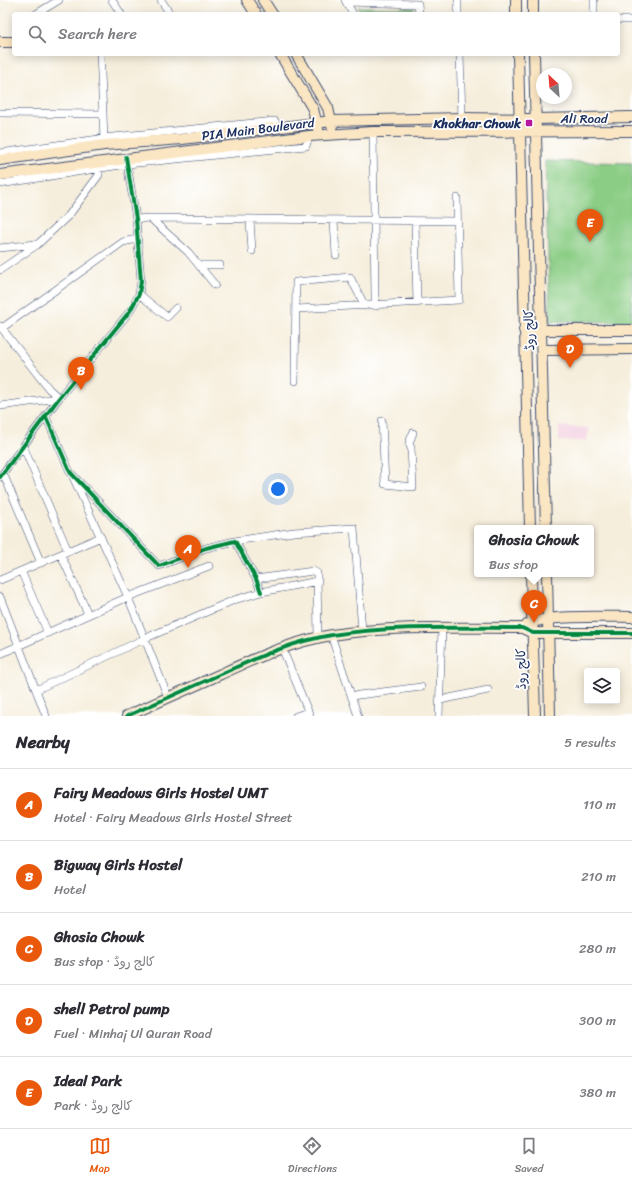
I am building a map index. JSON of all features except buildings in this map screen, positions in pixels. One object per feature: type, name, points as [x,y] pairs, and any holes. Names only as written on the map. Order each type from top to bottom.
[{"type":"main road","points":[[247,0],[255,12]]},
{"type":"main road","points":[[263,0],[271,12]]},
{"type":"main road","points":[[516,0],[516,12]]},
{"type":"main road","points":[[532,0],[533,12]]},
{"type":"main road","points":[[0,42],[12,42]]},
{"type":"main road","points":[[281,56],[313,109],[317,122],[314,135]]},
{"type":"main road","points":[[297,56],[328,108],[332,121],[333,134]]},
{"type":"main road","points":[[518,56],[520,119]]},
{"type":"main road","points":[[534,56],[536,119]]},
{"type":"main road","name":"Ali Road","points":[[520,119],[632,117]]},
{"type":"main road","name":"PIA Main Boulevard","points":[[0,160],[104,142],[182,139],[317,122],[462,118],[520,119]]},
{"type":"main road","name":"کالج روڈ","points":[[520,119],[530,525]]},
{"type":"main road","name":"کالج روڈ","points":[[536,119],[543,350],[546,525]]},
{"type":"main road","name":"PIA Main Boulevard","points":[[0,175],[99,165],[314,135],[373,132],[520,131]]},
{"type":"main road","name":"Ali Road","points":[[520,131],[632,131]]},
{"type":"main road","points":[[524,330],[632,330]]},
{"type":"main road","points":[[592,349],[593,330]]},
{"type":"main road","points":[[543,350],[632,349]]},
{"type":"main road","name":"کالج روڈ","points":[[531,577],[535,716]]},
{"type":"main road","points":[[547,577],[550,716]]},
{"type":"main road","points":[[522,628],[532,621],[548,619],[632,617]]},
{"type":"main road","points":[[127,716],[257,657],[282,648],[331,635],[362,631],[442,628],[522,628],[533,633],[632,633]]},
{"type":"street","points":[[39,12],[59,0]]},
{"type":"street","points":[[112,0],[120,12]]},
{"type":"street","points":[[161,0],[169,12]]},
{"type":"street","points":[[458,0],[458,12]]},
{"type":"street","points":[[594,0],[594,12]]},
{"type":"street","points":[[346,1],[353,12]]},
{"type":"street","points":[[346,1],[418,4],[418,12]]},
{"type":"street","points":[[620,20],[632,20]]},
{"type":"street","points":[[0,153],[104,142],[100,56]]},
{"type":"street","points":[[460,56],[462,118]]},
{"type":"street","points":[[0,113],[103,114]]},
{"type":"street","points":[[373,132],[376,306]]},
{"type":"street","points":[[41,563],[2,475],[59,398],[130,311],[139,294],[141,281],[138,240],[127,161]]},
{"type":"street","points":[[0,184],[99,165],[99,175],[74,209],[38,244],[0,270]]},
{"type":"street","points":[[297,309],[376,306],[459,300],[457,198]]},
{"type":"street","points":[[136,218],[374,220],[415,222],[457,221]]},
{"type":"street","points":[[150,218],[178,241],[215,285]]},
{"type":"street","points":[[250,220],[252,251]]},
{"type":"street","points":[[334,220],[336,255]]},
{"type":"street","points":[[415,222],[417,303]]},
{"type":"street","points":[[59,398],[49,389],[1,327],[123,242],[138,240]]},
{"type":"street","points":[[0,248],[38,244]]},
{"type":"street","points":[[199,265],[220,265]]},
{"type":"street","points":[[295,381],[295,314],[297,309],[296,282],[350,277],[365,306]]},
{"type":"street","points":[[139,294],[167,317],[176,308]]},
{"type":"street","points":[[0,406],[59,398]]},
{"type":"street","points":[[46,417],[146,638],[168,697]]},
{"type":"street","points":[[382,421],[385,484],[413,487],[411,448],[409,443],[413,434]]},
{"type":"street","points":[[23,446],[68,552]]},
{"type":"street","points":[[70,472],[159,566],[206,548],[235,541],[294,532],[354,528],[362,631]]},
{"type":"street","points":[[0,580],[101,537]]},
{"type":"street","points":[[235,541],[256,579],[261,592]]},
{"type":"street","points":[[61,555],[88,614]]},
{"type":"street","points":[[21,571],[48,633]]},
{"type":"street","points":[[256,579],[313,571],[317,573],[318,638]]},
{"type":"street","points":[[0,654],[88,614],[190,573]]},
{"type":"street","points":[[36,690],[146,638],[234,600],[261,592],[318,581]]},
{"type":"street","points":[[0,597],[46,716]]},
{"type":"street","points":[[439,716],[442,628]]},
{"type":"street","points":[[331,635],[358,716]]},
{"type":"street","points":[[282,648],[309,714],[296,716]]},
{"type":"street","points":[[351,696],[421,687]]},
{"type":"street","points":[[440,700],[488,690]]},
{"type":"shaded area","points":[[559,426],[589,428],[587,441],[559,441]]},
{"type":"green space","points":[[358,7],[414,8],[414,12],[360,12]]},
{"type":"green space","points":[[545,161],[632,163],[632,322],[550,321]]},
{"type":"cycle path","points":[[0,477],[59,398],[130,311],[139,294],[141,281],[136,219],[126,157]]},
{"type":"cycle path","points":[[46,417],[70,472],[159,566],[206,548],[235,541],[256,579],[261,592]]},
{"type":"cycle path","points":[[127,716],[275,651],[303,641],[332,635],[402,628],[522,628],[533,633],[632,633]]},
{"type":"place","name":"Khokhar Chowk","points":[[529,123]]},
{"type":"place","name":"Ideal Park","points":[[590,242]]},
{"type":"place","name":"shell Petrol pump","points":[[570,368]]},
{"type":"place","name":"Bigway Girls Hostel","points":[[81,390]]},
{"type":"place","name":"Fairy Meadows Girls Hostel UMT","points":[[188,568]]},
{"type":"place","name":"Ghosia Chowk","points":[[534,623]]}]
